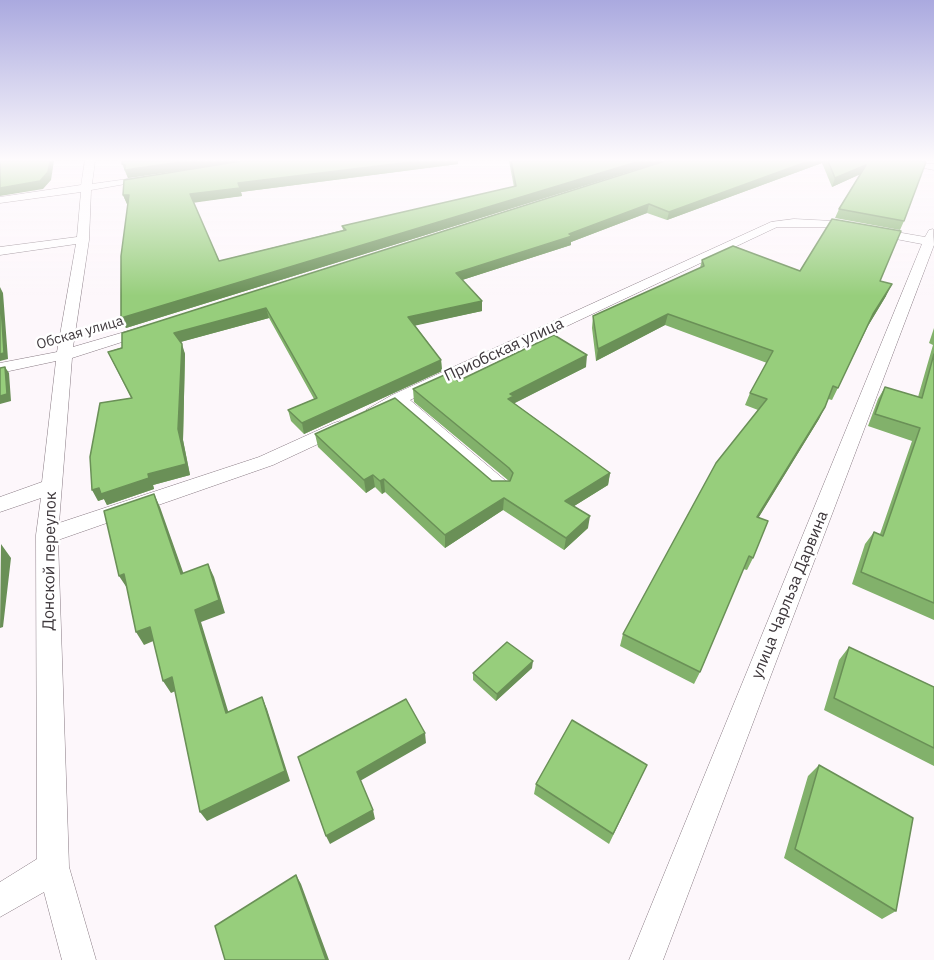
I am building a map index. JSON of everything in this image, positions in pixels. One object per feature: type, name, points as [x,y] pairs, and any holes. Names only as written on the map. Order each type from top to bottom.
[{"type":"lane","name":"Донской переулок","points":[[79,960],[53,867],[47,536],[64,355],[83,240],[85,206]]},
{"type":"lane","name":"Приобская улица","points":[[47,536],[266,461],[775,224],[795,220],[932,236]]},
{"type":"lane","name":"улица Чарльза Дарвина","points":[[646,960],[932,236]]},
{"type":"lane","points":[[0,251],[83,240]]},
{"type":"lane","name":"Обская улица","points":[[0,368],[64,355],[156,327]]},
{"type":"lane","points":[[398,399],[500,487]]},
{"type":"lane","points":[[0,505],[51,486]]},
{"type":"lane","points":[[0,901],[53,867]]},
{"type":"building","points":[[128,206],[195,206],[219,261],[346,230],[342,226],[430,206],[492,206],[121,318],[121,256]]},
{"type":"building","points":[[524,206],[644,206],[569,234],[572,236],[456,273],[482,301],[408,317],[441,360],[302,423],[288,410],[317,398],[266,308],[174,333],[182,344],[178,429],[186,464],[148,474],[149,478],[101,494],[99,488],[92,490],[90,457],[100,403],[132,398],[108,352],[122,348],[122,333]]},
{"type":"building","points":[[654,206],[686,206],[669,212]]},
{"type":"building","points":[[841,206],[910,206],[904,221],[839,209]]},
{"type":"building","points":[[832,219],[901,231],[880,281],[892,284],[873,314],[838,388],[833,386],[825,407],[757,517],[768,521],[753,558],[749,556],[700,672],[623,634],[716,463],[767,399],[750,393],[773,351],[668,314],[598,349],[593,316],[704,266],[702,260],[733,246],[800,271]]},
{"type":"building","points":[[0,290],[4,353],[0,354]]},
{"type":"building","points":[[554,335],[587,355],[510,394],[514,396],[508,399],[610,473],[565,501],[590,516],[566,538],[504,498],[445,535],[384,479],[380,481],[373,475],[364,480],[315,434],[395,398],[492,481],[510,481],[513,473],[509,468],[413,389],[451,372],[458,381]]},
{"type":"building","points":[[934,354],[934,603],[861,572],[874,532],[883,536],[920,428],[875,414],[885,387],[922,398]]},
{"type":"building","points":[[5,367],[7,394],[0,396],[0,368]]},
{"type":"building","points":[[154,494],[181,574],[208,564],[219,600],[195,610],[226,713],[262,697],[285,771],[200,812],[172,677],[163,681],[150,627],[136,632],[124,574],[119,576],[104,511]]},
{"type":"building","points":[[507,642],[533,661],[497,694],[473,673]]},
{"type":"building","points":[[849,647],[934,687],[934,748],[834,698]]},
{"type":"building","points":[[406,699],[425,733],[357,772],[373,810],[326,836],[298,757]]},
{"type":"building","points":[[572,720],[647,765],[613,834],[536,784]]},
{"type":"building","points":[[819,765],[913,818],[896,911],[795,849]]},
{"type":"building","points":[[296,875],[326,960],[225,960],[215,926]]}]
